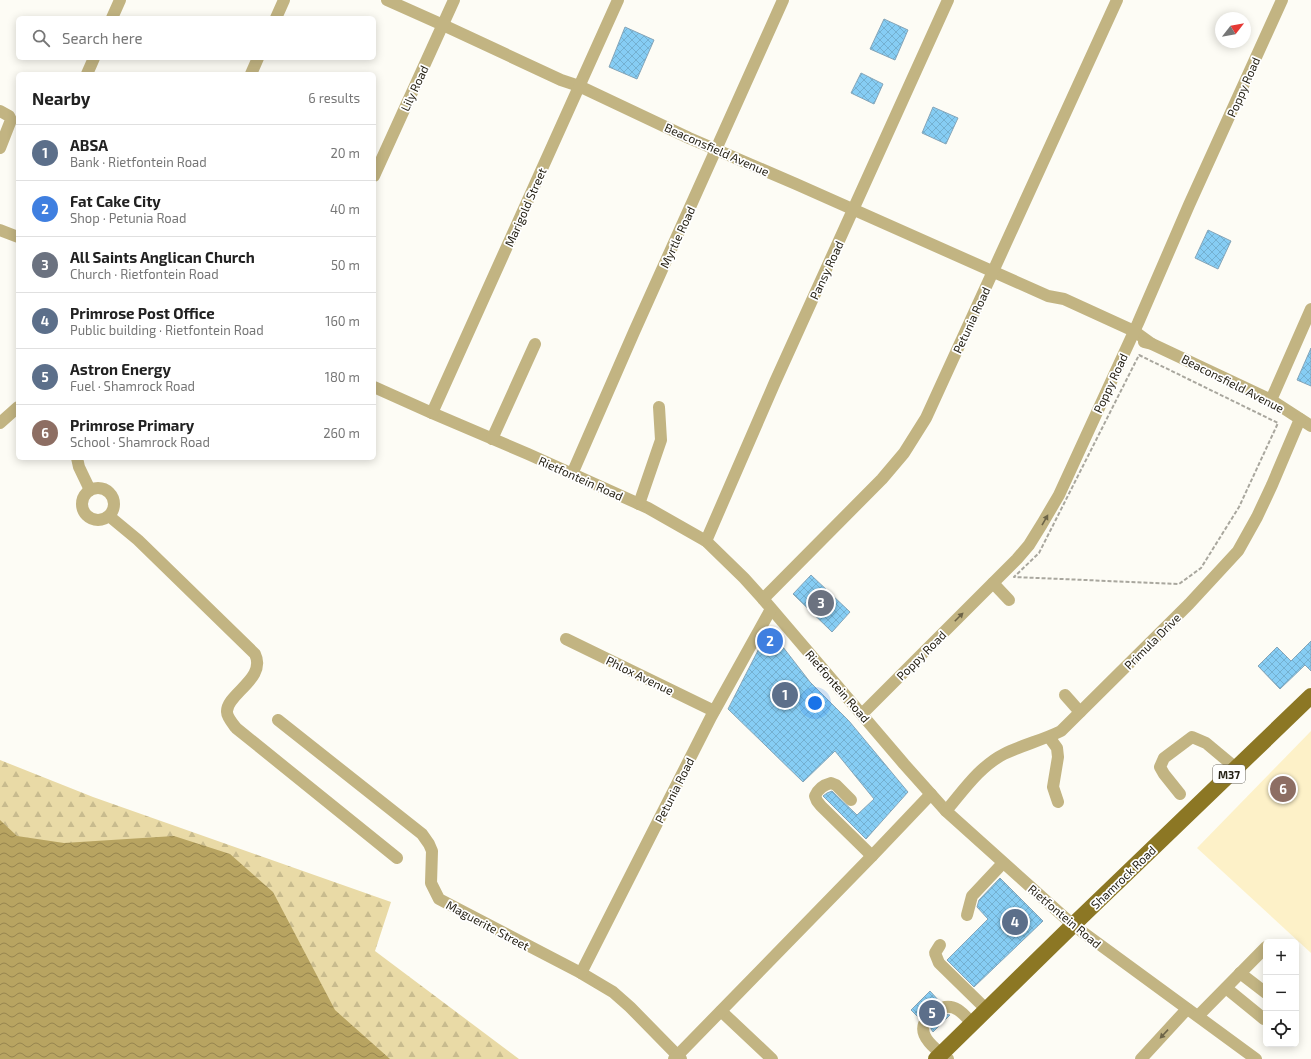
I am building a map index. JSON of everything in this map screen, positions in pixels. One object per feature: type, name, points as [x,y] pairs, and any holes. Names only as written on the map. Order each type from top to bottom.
[{"type":"main road","name":"Shamrock Road","points":[[942,1057],[986,1009],[1311,696]]},
{"type":"street","points":[[113,16],[120,0]]},
{"type":"street","points":[[277,16],[284,0]]},
{"type":"street","name":"Beaconsfield Avenue","points":[[387,0],[443,24],[561,80],[579,86],[689,138],[994,271],[1048,296],[1066,308],[1133,334],[1271,400],[1311,426]]},
{"type":"street","name":"Lily Road","points":[[376,172],[454,0]]},
{"type":"street","name":"Marigold Street","points":[[432,413],[618,0]]},
{"type":"street","name":"Myrtle Road","points":[[572,474],[783,0]]},
{"type":"street","name":"Pansy Road","points":[[706,541],[775,382],[948,0]]},
{"type":"street","name":"Petunia Road","points":[[763,599],[882,479],[904,453],[926,418],[1117,0]]},
{"type":"street","name":"Poppy Road","points":[[862,714],[1029,545],[1042,524],[1059,495],[1133,334],[1189,205],[1282,0]]},
{"type":"street","points":[[88,72],[93,60]]},
{"type":"street","points":[[252,72],[257,60]]},
{"type":"street","points":[[0,111],[9,116],[11,120],[0,148]]},
{"type":"street","points":[[0,230],[16,233]]},
{"type":"street","points":[[1271,400],[1311,309]]},
{"type":"street","points":[[492,439],[535,344]]},
{"type":"street","name":"Rietfontein Road","points":[[376,388],[639,504],[706,541],[763,599],[946,811],[1073,925],[1256,1059]]},
{"type":"street","points":[[639,504],[661,440],[659,407]]},
{"type":"street","points":[[0,423],[16,408]]},
{"type":"street","name":"Primula Drive","points":[[946,811],[970,782],[993,760],[1004,754],[1061,731],[1189,604],[1238,551],[1272,485],[1300,419]]},
{"type":"street","points":[[77,460],[79,467],[90,490]]},
{"type":"street","points":[[103,488],[113,497],[113,511],[103,520],[97,521],[90,519],[82,508],[84,494],[90,490],[103,488]]},
{"type":"street","points":[[109,516],[138,540],[256,654],[258,668],[226,710],[236,728],[397,858]]},
{"type":"street","points":[[993,583],[1009,600]]},
{"type":"street","name":"Petunia Road","points":[[581,973],[714,711],[771,609]]},
{"type":"street","name":"Phlox Avenue","points":[[566,640],[714,711]]},
{"type":"street","points":[[1065,695],[1080,712]]},
{"type":"street","name":"Maguerite Street","points":[[278,720],[422,834],[432,851],[431,883],[439,899],[581,973],[613,992],[630,1006],[678,1058]]},
{"type":"street","points":[[1049,737],[1057,748],[1058,757],[1053,787],[1058,802]]},
{"type":"street","points":[[1180,794],[1160,767],[1164,758],[1192,737],[1206,743],[1236,768]]},
{"type":"street","points":[[851,800],[833,783],[826,784],[817,791],[815,796],[821,806],[872,856]]},
{"type":"street","points":[[678,1058],[721,1011],[931,794]]},
{"type":"street","points":[[968,915],[972,896],[1003,863]]},
{"type":"street","points":[[940,945],[935,953],[939,963],[986,1009]]},
{"type":"street","points":[[1198,1016],[1263,950]]},
{"type":"street","points":[[1240,973],[1263,991]]},
{"type":"street","points":[[1226,988],[1263,1018]]},
{"type":"street","points":[[945,1007],[953,1007],[957,1009],[972,1023]]},
{"type":"street","points":[[1141,1059],[1188,1009]]},
{"type":"street","points":[[721,1011],[772,1059]]},
{"type":"street","points":[[924,1024],[922,1028],[924,1034],[942,1057]]},
{"type":"path","points":[[1139,355],[1278,423],[1239,507],[1201,568],[1180,584],[1014,578],[1039,554],[1139,355]]},
{"type":"shaded area","points":[[1311,731],[1311,953],[1299,942],[1299,939],[1296,939],[1197,848]]},
{"type":"green space","points":[[0,760],[93,797],[391,902],[375,951],[519,1059],[0,1059]]},
{"type":"water","points":[[0,820],[17,836],[64,843],[174,836],[230,854],[273,892],[335,1010],[390,1059],[0,1059]]},
{"type":"building","points":[[884,19],[908,30],[895,60],[870,49]]},
{"type":"building","points":[[625,27],[654,40],[637,79],[609,67]]},
{"type":"building","points":[[861,73],[883,84],[874,104],[851,93]]},
{"type":"building","points":[[933,107],[958,118],[946,144],[922,133]]},
{"type":"building","points":[[1208,230],[1231,241],[1218,269],[1195,258]]},
{"type":"building","points":[[1311,348],[1311,386],[1297,380]]},
{"type":"building","points":[[811,575],[850,612],[832,632],[793,594]]},
{"type":"building","points":[[769,629],[810,682],[849,721],[908,792],[866,839],[823,796],[832,791],[857,815],[874,799],[835,751],[803,782],[728,709]]},
{"type":"building","points":[[1311,641],[1311,671],[1305,665],[1280,689],[1258,666],[1277,647],[1291,661]]},
{"type":"building","points":[[1000,878],[1043,921],[974,987],[947,960],[988,919],[977,907],[979,900]]},
{"type":"building","points":[[930,991],[940,1002],[938,1007],[939,1011],[942,1014],[950,1015],[933,1032],[929,1018],[919,1018],[911,1010]]},
{"type":"tunnel","points":[[924,1024],[933,1015],[945,1007]]},
{"type":"place","name":"All Saints Anglican Church","points":[[821,603]]},
{"type":"place","name":"Fat Cake City","points":[[770,641]]},
{"type":"place","name":"ABSA","points":[[785,695]]},
{"type":"place","name":"Primrose Primary","points":[[1283,789]]},
{"type":"place","name":"Primrose Post Office","points":[[1015,922]]},
{"type":"place","name":"Astron Energy","points":[[932,1013]]}]
